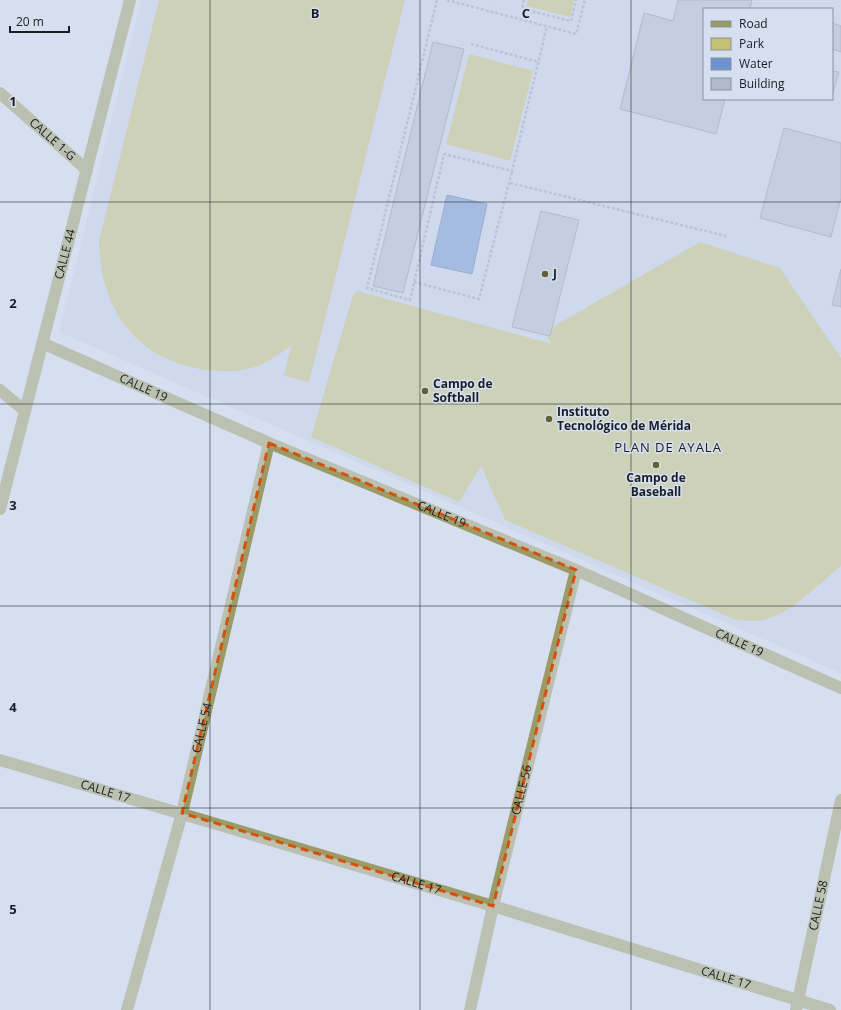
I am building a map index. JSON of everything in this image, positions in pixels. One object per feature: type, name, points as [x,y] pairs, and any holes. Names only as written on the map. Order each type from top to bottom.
[{"type":"street","name":"CALLE 44","points":[[0,509],[130,0]]},
{"type":"street","name":"CALLE 1-G","points":[[0,93],[87,170]]},
{"type":"street","name":"CALLE 19","points":[[42,343],[269,443],[576,570],[841,688]]},
{"type":"street","points":[[0,390],[25,411]]},
{"type":"street","name":"CALLE 54","points":[[127,1010],[182,813],[269,443]]},
{"type":"street","name":"CALLE 56","points":[[470,1010],[493,906],[576,570]]},
{"type":"street","name":"CALLE 17","points":[[0,760],[493,906],[797,1005],[830,1010]]},
{"type":"street","name":"CALLE 58","points":[[797,1005],[841,800]]},
{"type":"path","points":[[437,0],[367,288],[410,300],[444,154],[512,172]]},
{"type":"path","points":[[447,0],[576,34],[585,0]]},
{"type":"path","points":[[524,0],[522,9],[570,21],[576,0]]},
{"type":"path","points":[[414,282],[479,299],[510,183],[547,26]]},
{"type":"path","points":[[471,44],[539,62]]},
{"type":"path","points":[[510,183],[726,236]]},
{"type":"highlighted area","points":[[269,443],[576,570],[493,906],[182,813]]},
{"type":"shaded area","name":"Instituto Tecnológico de Mérida","points":[[141,0],[841,0],[841,673],[59,332]]},
{"type":"green space","points":[[159,0],[405,0],[309,382],[284,376],[291,346],[260,365],[238,371],[200,369],[176,363],[156,353],[139,341],[125,325],[114,307],[106,287],[101,265],[99,241]]},
{"type":"green space","points":[[528,0],[574,0],[570,17],[526,6]]},
{"type":"green space","points":[[469,54],[533,71],[510,161],[446,144]]},
{"type":"green space","points":[[700,242],[780,268],[841,358],[841,566],[807,595],[780,614],[762,620],[736,620],[505,520],[481,466],[459,502],[311,437],[353,295],[357,291],[552,344],[544,332]]},
{"type":"water","points":[[447,195],[487,204],[472,274],[431,265]]},
{"type":"building","points":[[678,0],[752,0],[750,8],[703,8],[703,100],[725,100],[716,134],[620,109],[644,13],[673,21]]},
{"type":"building","points":[[833,23],[841,26],[841,52],[833,49]]},
{"type":"building","points":[[433,42],[464,49],[403,293],[373,286]]},
{"type":"building","points":[[833,71],[839,72],[833,93]]},
{"type":"building","points":[[784,128],[841,143],[841,198],[831,237],[760,218]]},
{"type":"building","name":"J","points":[[541,211],[579,220],[550,336],[512,327]]},
{"type":"building","points":[[841,269],[841,307],[832,305]]},
{"type":"place","name":"J","points":[[545,274]]},
{"type":"place","name":"Campo de Softball","points":[[425,391]]},
{"type":"place","name":"Instituto Tecnológico de Mérida","points":[[549,419]]},
{"type":"place","name":"Campo de Baseball","points":[[656,465]]},
{"type":"district","name":"PLAN DE AYALA","points":[[668,447]]}]
